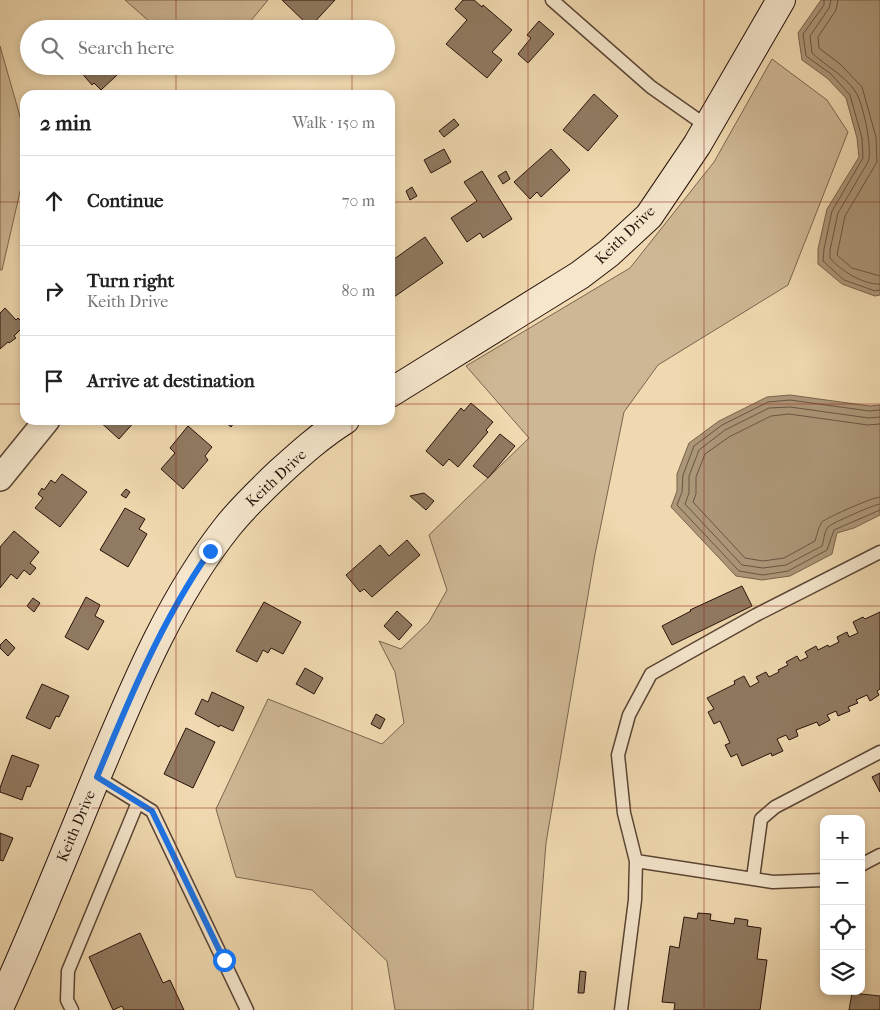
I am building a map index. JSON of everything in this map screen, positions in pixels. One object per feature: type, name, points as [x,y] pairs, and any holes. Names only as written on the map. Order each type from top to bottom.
[{"type":"street","name":"Keith Drive","points":[[395,390],[580,275],[609,253],[649,216],[697,145],[781,0]]},
{"type":"street","points":[[0,478],[43,425]]},
{"type":"street","name":"Keith Drive","points":[[0,1006],[26,949],[126,707],[163,628],[202,563],[228,526],[255,495],[327,431],[337,425]]},
{"type":"lane","points":[[552,0],[651,87],[708,126]]},
{"type":"lane","points":[[621,1010],[635,900],[636,861],[624,812],[618,755],[629,714],[651,674],[756,615],[880,552]]},
{"type":"lane","points":[[753,878],[761,818],[775,807],[880,752]]},
{"type":"lane","points":[[97,777],[152,811],[247,1010]]},
{"type":"lane","points":[[72,1010],[67,1000],[68,971],[138,802]]},
{"type":"lane","points":[[865,863],[880,855]]},
{"type":"lane","points":[[636,861],[773,882],[820,880]]},
{"type":"shaded area","points":[[125,0],[268,0],[251,20],[148,20]]},
{"type":"shaded area","points":[[0,46],[20,116],[20,192],[2,270],[0,270]]},
{"type":"shaded area","points":[[772,59],[827,100],[848,132],[788,285],[658,365],[624,412],[595,554],[546,843],[533,1010],[395,1010],[387,961],[312,890],[236,877],[216,809],[268,699],[382,744],[404,723],[395,672],[379,641],[401,649],[429,622],[447,590],[429,535],[529,438],[466,366],[630,268],[714,162]]},
{"type":"water","points":[[821,0],[880,0],[880,295],[875,296],[842,284],[818,264],[818,249],[827,209],[859,157],[857,138],[846,98],[827,78],[802,60],[798,33]]},
{"type":"water","points":[[790,395],[870,406],[880,405],[880,515],[854,528],[837,533],[832,554],[790,576],[762,580],[736,576],[671,507],[677,491],[677,474],[689,443],[719,421],[767,397]]},
{"type":"building","points":[[282,0],[335,0],[316,20],[303,20]]},
{"type":"building","points":[[463,0],[474,0],[482,7],[483,5],[512,30],[492,52],[502,60],[487,78],[446,44],[467,20],[455,9]]},
{"type":"building","points":[[539,21],[554,34],[528,63],[518,54],[531,38],[527,35]]},
{"type":"building","points":[[83,75],[117,75],[101,90],[94,83],[92,85]]},
{"type":"building","points":[[594,94],[618,116],[588,151],[563,130]]},
{"type":"building","points":[[454,119],[459,125],[444,137],[439,131]]},
{"type":"building","points":[[444,149],[451,162],[431,173],[424,160]]},
{"type":"building","points":[[551,149],[570,170],[541,197],[537,192],[530,199],[514,182]]},
{"type":"building","points":[[482,171],[512,219],[483,238],[480,233],[467,242],[451,218],[477,201],[464,182]]},
{"type":"building","points":[[506,171],[510,179],[503,184],[498,176]]},
{"type":"building","points":[[412,187],[417,196],[410,200],[406,191]]},
{"type":"building","points":[[425,237],[443,263],[395,296],[395,258]]},
{"type":"building","points":[[5,308],[16,320],[18,318],[20,320],[20,330],[14,336],[16,338],[0,349],[0,313]]},
{"type":"building","points":[[471,403],[493,422],[486,430],[488,432],[458,467],[449,459],[443,466],[426,451],[461,408],[464,411]]},
{"type":"building","points":[[104,425],[132,425],[119,439]]},
{"type":"building","points":[[188,426],[212,447],[205,456],[208,460],[183,489],[161,469],[175,453],[170,448]]},
{"type":"building","points":[[500,434],[515,446],[488,478],[473,466]]},
{"type":"building","points":[[62,474],[87,492],[60,527],[35,508],[43,498],[38,494],[42,488],[44,490],[51,480],[55,483]]},
{"type":"building","points":[[126,489],[130,492],[126,498],[121,495]]},
{"type":"building","points":[[424,493],[434,501],[426,510],[410,496]]},
{"type":"building","points":[[125,508],[145,519],[139,529],[147,534],[128,567],[100,550]]},
{"type":"building","points":[[14,531],[39,552],[30,563],[36,568],[30,575],[24,570],[17,579],[11,574],[0,588],[0,547]]},
{"type":"building","points":[[407,540],[420,555],[372,597],[364,589],[360,592],[346,575],[380,545],[389,556]]},
{"type":"building","points":[[742,586],[752,606],[672,645],[662,626],[690,610]]},
{"type":"building","points":[[86,597],[100,605],[95,616],[104,621],[88,650],[65,637]]},
{"type":"building","points":[[33,598],[40,603],[34,612],[27,606]]},
{"type":"building","points":[[264,602],[301,622],[283,654],[271,648],[268,653],[263,650],[257,662],[236,651]]},
{"type":"building","points":[[397,611],[412,625],[399,640],[384,626]]},
{"type":"building","points":[[880,612],[880,689],[877,691],[879,695],[870,701],[867,695],[856,700],[858,703],[848,707],[850,711],[838,716],[836,711],[827,715],[830,720],[819,726],[817,722],[796,730],[798,736],[789,740],[786,735],[777,739],[783,751],[772,756],[771,753],[742,766],[737,754],[731,757],[725,745],[730,743],[720,721],[714,724],[708,712],[714,709],[707,698],[735,684],[734,681],[744,676],[750,687],[759,682],[756,677],[766,672],[769,677],[779,672],[778,670],[788,665],[786,662],[797,656],[800,661],[808,657],[805,652],[816,646],[818,650],[828,645],[829,647],[839,642],[837,637],[847,632],[849,637],[858,633],[853,622]]},
{"type":"building","points":[[6,639],[15,648],[8,656],[0,648],[0,645]]},
{"type":"building","points":[[305,668],[323,678],[314,694],[296,684]]},
{"type":"building","points":[[42,684],[69,696],[59,717],[56,716],[50,729],[26,718]]},
{"type":"building","points":[[212,692],[244,707],[233,731],[220,725],[219,727],[195,714],[202,699],[208,702]]},
{"type":"building","points":[[376,714],[385,719],[380,729],[371,724]]},
{"type":"building","points":[[186,728],[215,742],[193,788],[164,774]]},
{"type":"building","points":[[12,755],[39,765],[30,787],[27,786],[22,800],[0,792]]},
{"type":"building","points":[[880,773],[880,792],[872,777]]},
{"type":"building","points":[[0,833],[13,838],[3,861],[0,860]]},
{"type":"building","points":[[698,913],[711,914],[710,920],[734,924],[735,918],[748,920],[747,926],[761,928],[757,959],[767,960],[760,1010],[674,1010],[675,1003],[662,1002],[670,946],[679,948],[684,917],[697,919]]},
{"type":"building","points":[[140,933],[163,983],[170,980],[184,1010],[124,1010],[122,1006],[113,1010],[89,957]]},
{"type":"building","points":[[580,971],[586,972],[584,993],[578,993]]},
{"type":"building","points":[[852,995],[880,996],[880,1010],[849,1010]]},
{"type":"route","points":[[210,551],[163,628],[126,707],[97,777],[152,811],[224,960]]}]
